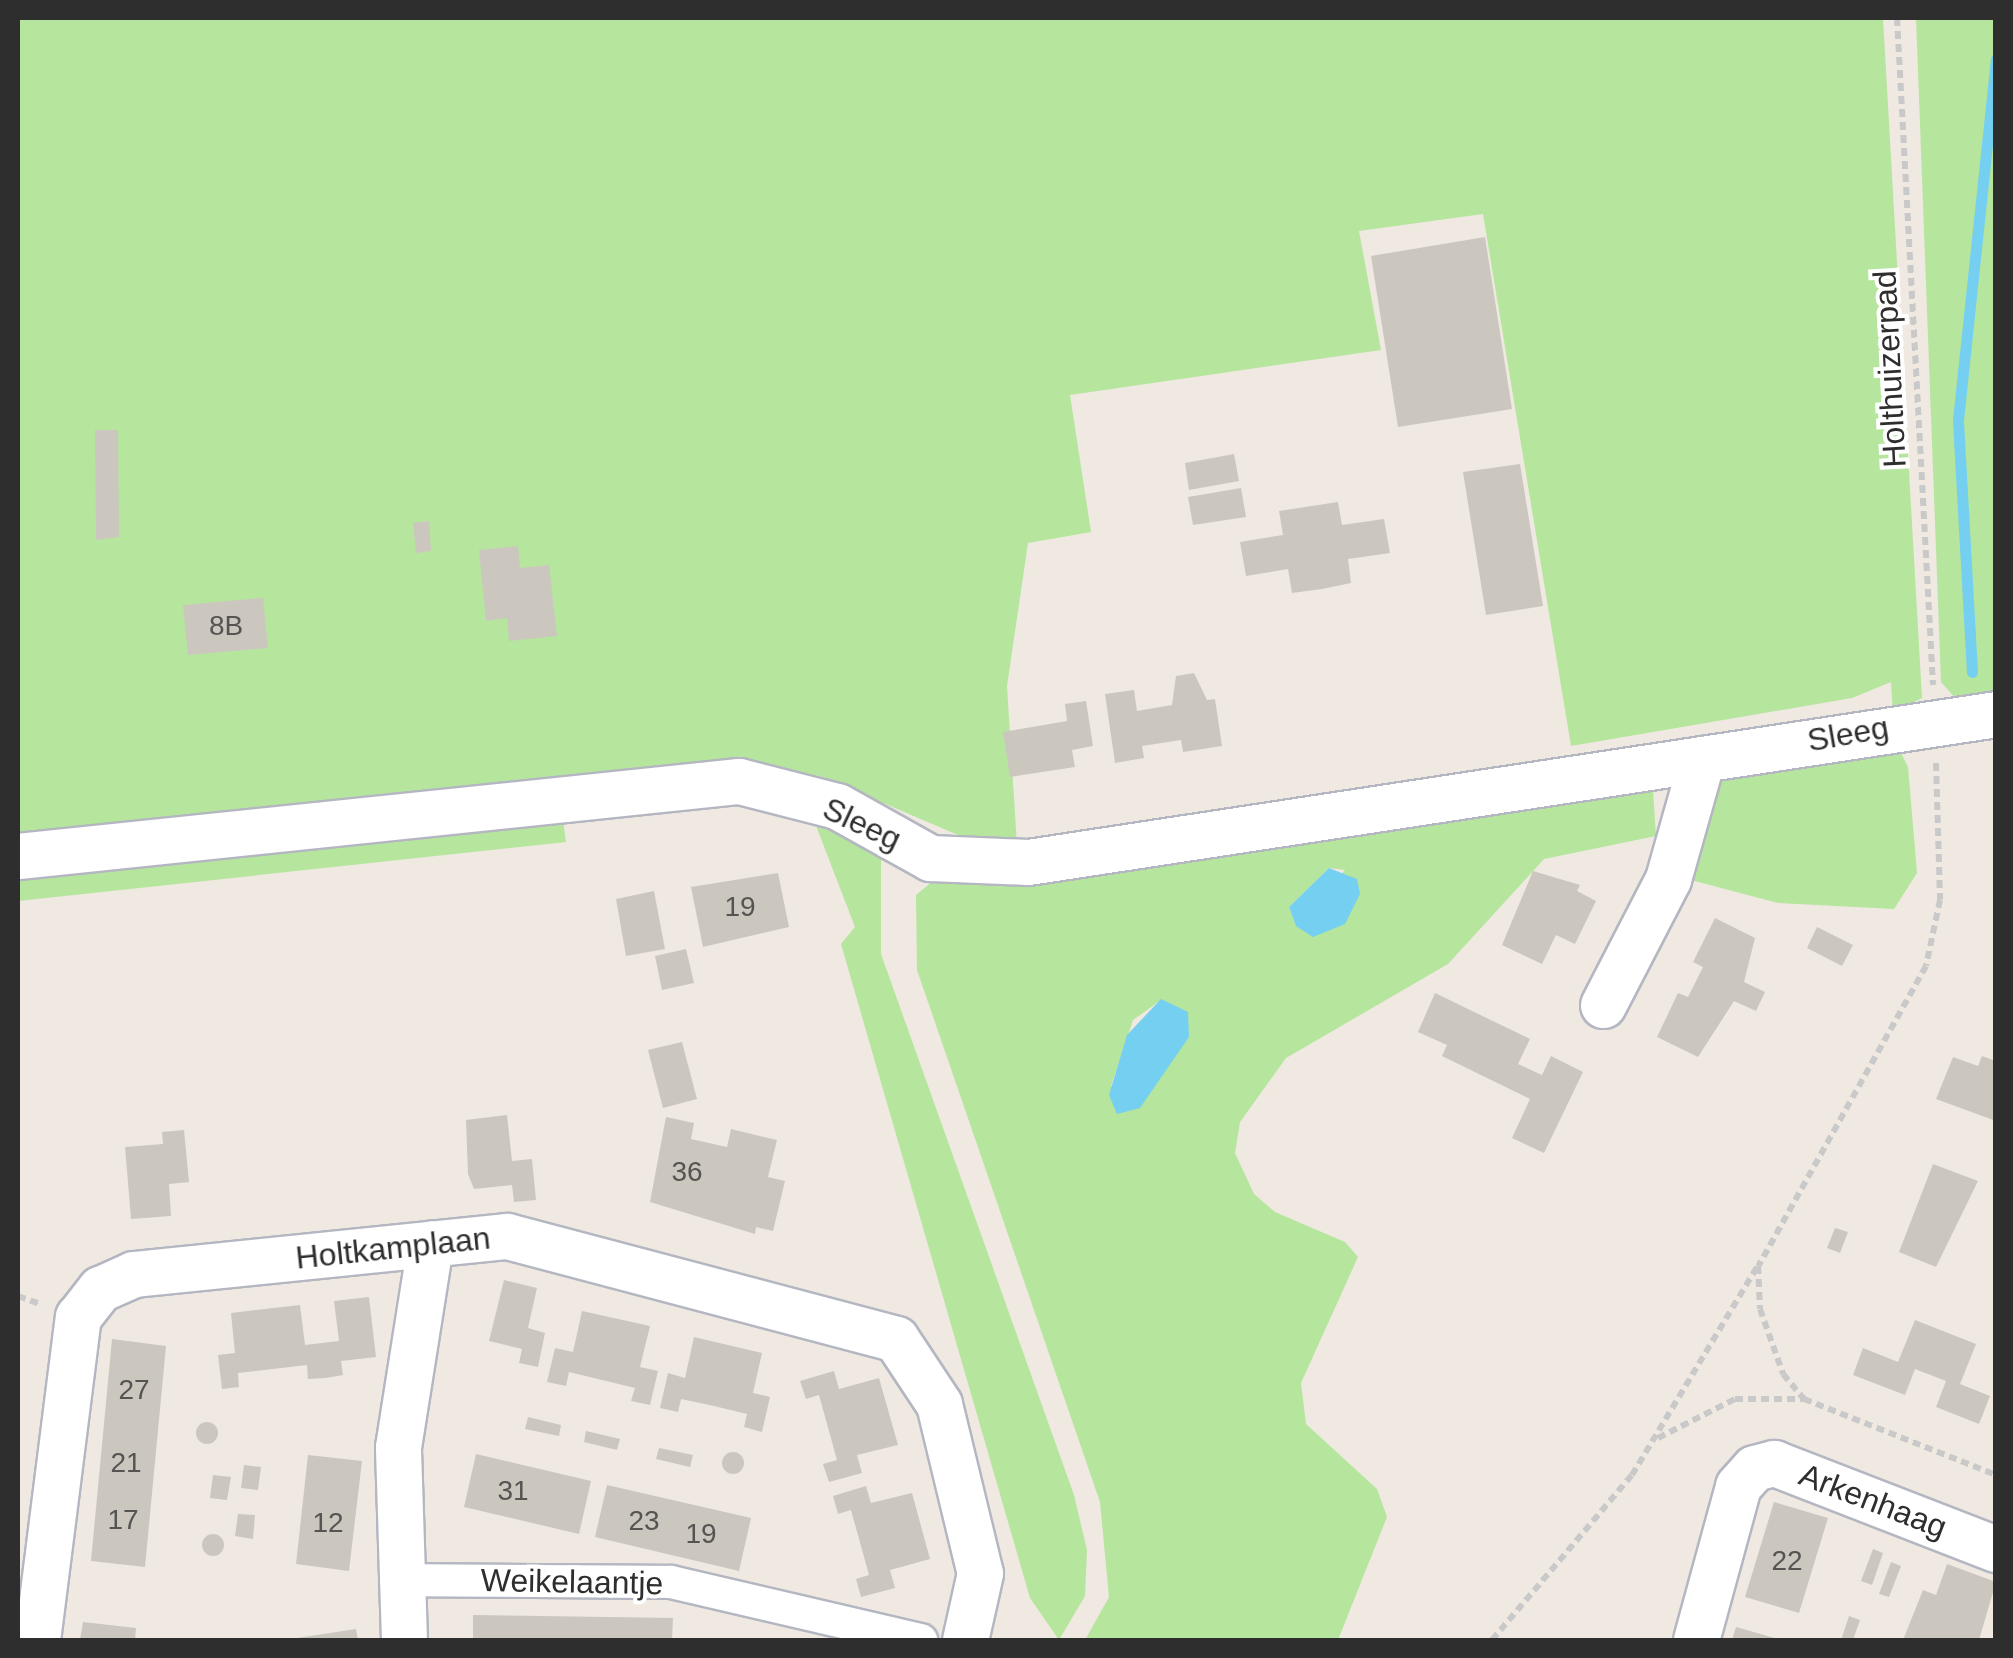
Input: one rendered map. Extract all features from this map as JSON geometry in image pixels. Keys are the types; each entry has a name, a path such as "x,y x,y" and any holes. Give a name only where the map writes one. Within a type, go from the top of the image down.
{"street":[{"name":"Sleeg","path":"18,856 739,781 837,806 930,858 1028,862 1702,759 1935,718 1996,714"},
{"path":"1603,1005 1668,879 1702,759"},
{"name":"Holtkamplaan","path":"38,1640 78,1317 100,1289 134,1274 507,1236 896,1339 939,1404 980,1573 965,1640"},
{"path":"404,1640 396,1580 398,1447 430,1244"},
{"name":"Arkenhaag","path":"1696,1640 1738,1486 1754,1468 1774,1462 1996,1549"},
{"name":"Weikelaantje","path":"396,1580 671,1582 921,1640"}],"path":[{"name":"Holthuizerpad","path":"1653,1442 1758,1266 1926,966 1942,866 1897,18"},
{"path":"1758,1266 1768,1342 1804,1400"},
{"path":"1492,1640 1653,1442 1735,1399 1804,1400 1996,1474"}],"green space":[{"path":"18,18 1883,18 1922,698 1893,713 1891,682 1852,698 1571,746 1483,214 1359,231 1381,350 1070,395 1091,532 1028,543 1007,686 1017,846 972,841 820,776 763,767 18,848"},
{"path":"1916,18 1995,18 1996,698 1957,700 1941,682"},
{"path":"1893,737 1908,767 1917,873 1894,909 1778,903 1687,879 1698,811 1726,764"},
{"path":"1652,776 1656,836 1544,859 1448,964 1286,1058 1240,1122 1235,1153 1254,1194 1275,1212 1345,1242 1358,1257 1301,1383 1306,1424 1377,1489 1387,1517 1338,1640 1085,1640 1109,1597 1100,1502 917,970 916,895 933,881 991,884","holes":["1329,868 1345,870 1296,926 1289,907","1161,1000 1176,1055 1161,1069 1111,1086 1133,1020"]},
{"path":"561,806 566,842 18,901 18,869"},
{"path":"810,810 881,849 881,954 1074,1495 1087,1550 1085,1596 1059,1640 1030,1598 841,944 855,927"}],"water":[{"path":"1329,868 1357,879 1360,894 1345,924 1313,937 1296,926 1289,907"},
{"path":"1161,999 1188,1012 1189,1037 1140,1108 1117,1114 1109,1095 1127,1035"}],"building":[{"path":"1485,237 1512,409 1398,427 1371,256"},
{"path":"95,430 118,430 119,537 96,540"},
{"path":"1234,454 1239,481 1189,490 1185,463"},
{"path":"1520,464 1543,606 1486,615 1463,472"},
{"path":"1241,488 1246,517 1193,525 1188,497"},
{"path":"1338,502 1342,525 1384,519 1390,553 1348,559 1351,583 1322,589 1292,593 1288,569 1246,576 1240,542 1283,535 1279,511"},
{"path":"429,521 431,551 416,553 413,523"},
{"path":"518,546 520,568 549,565 557,636 509,641 507,618 486,621 479,550"},
{"path":"263,598 268,648 188,655 183,605"},
{"path":"1194,673 1207,700 1215,699 1222,746 1183,752 1181,740 1142,746 1144,758 1115,763 1105,694 1134,690 1137,711 1172,705 1176,676"},
{"path":"1086,701 1093,746 1072,750 1075,767 1010,777 1003,732 1067,721 1065,704"},
{"path":"1533,871 1580,885 1577,891 1596,901 1575,944 1556,935 1542,964 1502,945"},
{"path":"778,873 789,927 703,947 691,887"},
{"path":"654,891 665,949 626,956 616,899"},
{"path":"1715,918 1755,938 1744,982 1765,992 1756,1011 1734,1001 1698,1057 1657,1037 1678,993 1688,997 1703,967 1693,962"},
{"path":"1817,927 1853,945 1842,966 1807,948"},
{"path":"686,949 694,983 662,990 655,956"},
{"path":"1435,993 1530,1039 1518,1064 1542,1075 1551,1056 1583,1072 1544,1153 1512,1138 1530,1099 1442,1056 1447,1045 1418,1032"},
{"path":"682,1042 697,1099 663,1108 648,1050"},
{"path":"1982,1056 1996,1061 1996,1121 1936,1099 1953,1057 1978,1066"},
{"path":"507,1115 512,1161 532,1159 536,1200 514,1202 512,1185 474,1189 468,1174 466,1120"},
{"path":"666,1117 694,1123 691,1139 727,1147 731,1129 777,1140 768,1177 785,1181 773,1231 756,1227 755,1234 650,1202"},
{"path":"184,1130 189,1182 169,1184 171,1216 131,1219 125,1147 163,1144 162,1132"},
{"path":"1933,1164 1978,1181 1936,1267 1899,1252"},
{"path":"1835,1228 1848,1232 1840,1253 1827,1248"},
{"path":"504,1280 537,1288 528,1328 545,1333 538,1367 519,1363 522,1349 489,1341"},
{"path":"369,1297 376,1357 341,1361 343,1375 326,1378 308,1379 307,1365 238,1373 239,1387 222,1389 218,1355 235,1353 231,1313 300,1305 305,1345 339,1341 334,1301"},
{"path":"582,1311 650,1326 640,1367 658,1371 650,1405 631,1401 635,1388 569,1372 566,1386 547,1382 555,1348 573,1352"},
{"path":"1915,1320 1976,1344 1960,1384 1990,1396 1979,1424 1936,1407 1946,1381 1915,1369 1905,1395 1853,1375 1863,1348 1898,1362"},
{"path":"694,1337 762,1353 753,1393 770,1397 762,1432 744,1427 747,1414 714,1406 681,1399 678,1412 660,1408 668,1373 685,1378"},
{"path":"112,1339 166,1346 145,1567 91,1561"},
{"path":"834,1371 839,1389 879,1378 898,1445 857,1455 862,1473 829,1482 823,1464 837,1460 819,1395 806,1399 800,1381"},
{"path":"528,1417 561,1425 559,1436 525,1429"},
{"path":"207,1422 215,1425 215,1441 207,1444 199,1441 196,1433 199,1425"},
{"path":"586,1431 620,1439 617,1450 584,1442"},
{"path":"659,1448 693,1455 690,1467 656,1459"},
{"path":"733,1452 741,1455 741,1471 733,1474 725,1471 722,1463 725,1455"},
{"path":"476,1454 591,1481 579,1534 464,1507"},
{"path":"308,1455 362,1461 349,1571 296,1564"},
{"path":"244,1465 261,1467 258,1490 241,1488"},
{"path":"213,1475 231,1477 227,1500 210,1498"},
{"path":"607,1485 751,1518 739,1571 595,1537"},
{"path":"866,1486 871,1503 912,1493 930,1559 890,1570 895,1588 861,1597 856,1579 869,1575 851,1510 838,1514 833,1496"},
{"path":"1774,1502 1828,1518 1799,1613 1745,1597"},
{"path":"238,1514 255,1515 253,1539 235,1536"},
{"path":"213,1534 221,1537 221,1553 213,1556 205,1553 202,1545 205,1537"},
{"path":"1873,1549 1883,1553 1872,1585 1861,1581"},
{"path":"1891,1562 1901,1566 1889,1597 1879,1594"},
{"path":"1947,1564 1996,1582 1979,1640 1903,1640 1923,1590 1936,1595"},
{"path":"473,1615 673,1618 672,1640 473,1640"},
{"path":"1849,1616 1860,1620 1853,1640 1841,1640"},
{"path":"83,1622 136,1628 135,1640 80,1640"},
{"path":"1736,1627 1778,1639 1778,1640 1732,1640"},
{"path":"356,1629 358,1640 297,1640 297,1638"}],"waterway":[{"path":"1972,672 1958,420 1996,59"}]}
